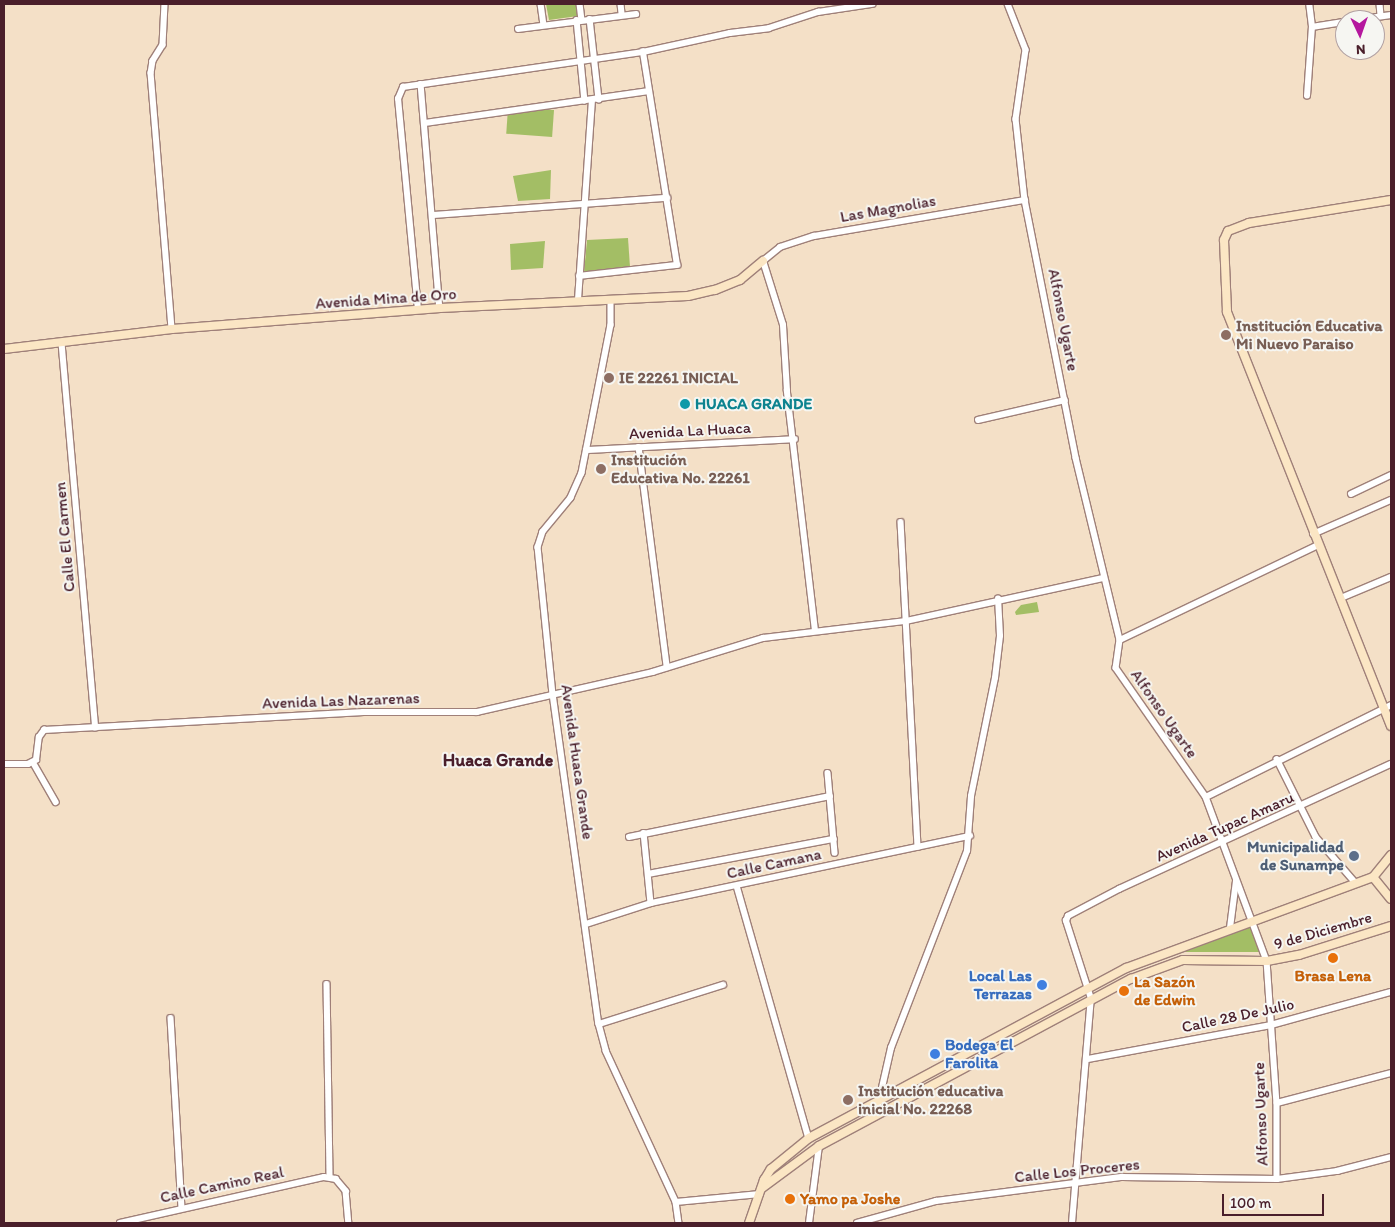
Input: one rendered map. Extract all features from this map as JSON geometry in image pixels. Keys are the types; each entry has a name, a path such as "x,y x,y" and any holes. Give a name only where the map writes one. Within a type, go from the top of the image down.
{"main road":[{"path":"1391,200 1243,224 1228,231 1224,240 1226,312 1313,534 1388,707 1391,726"},
{"name":"Avenida Mina de Oro","path":"4,350 172,329 440,308 578,300 611,302 688,296 715,290 740,280 762,261"},
{"path":"749,1223 771,1169 809,1138 1086,987 1126,968 1373,876 1391,855"},
{"path":"1373,876 1391,899"},
{"name":"9 de Diciembre","path":"761,1191 819,1146 876,1114 1091,999 1176,961 1267,961 1344,943 1391,926"}],"street":[{"path":"165,4 163,45 153,61 151,73 172,329"},
{"path":"541,4 544,25"},
{"path":"580,4 580,62 585,101"},
{"path":"621,4 622,14"},
{"path":"418,310 398,96 403,87 643,52 730,33 769,28 818,12 872,4"},
{"name":"Alfonso Ugarte","path":"1008,4 1026,50 1016,120 1025,200 1103,578 1120,640 1116,668 1124,683 1206,797 1225,842 1267,961 1277,1103 1277,1179"},
{"path":"1307,96 1312,27 1309,4"},
{"path":"518,29 622,14 636,14"},
{"path":"590,19 593,60 599,99"},
{"path":"1312,27 1335,24"},
{"path":"579,276 675,268 667,198 643,52"},
{"path":"421,84 440,308"},
{"path":"425,123 649,91"},
{"path":"578,300 592,100"},
{"path":"433,215 585,202 667,198"},
{"name":"Las Magnolias","path":"762,261 780,247 814,236 1025,200"},
{"path":"762,261 783,325 787,391 795,439 815,631"},
{"name":"Avenida Huaca Grande","path":"611,302 611,325 582,473 570,498 543,532 538,547 553,694 599,1024 606,1051 676,1202 679,1223"},
{"name":"Calle El Carmen","path":"62,343 96,728"},
{"path":"978,420 1065,400"},
{"name":"Avenida La Huaca","path":"586,450 795,439"},
{"path":"640,447 667,667"},
{"path":"1351,494 1391,475"},
{"path":"1313,534 1391,500"},
{"path":"901,522 918,847"},
{"path":"1120,640 1318,545"},
{"path":"1341,598 1391,577"},
{"name":"Avenida Las Nazarenas","path":"34,761 42,731 363,712 464,714 667,667 763,638 815,631 852,630 906,621 998,599 1103,578"},
{"path":"876,1114 876,1102 894,1039 970,836 971,796 995,678 1000,636 998,599"},
{"path":"1206,797 1277,759 1388,707"},
{"path":"1277,759 1327,853 1355,882"},
{"path":"4,764 34,761 56,802"},
{"name":"Avenida Tupac Amaru","path":"1086,987 1066,921 1070,914 1391,764"},
{"path":"828,773 835,853"},
{"path":"629,837 830,796"},
{"path":"644,834 652,903"},
{"name":"Calle Camana","path":"586,924 652,903 970,836"},
{"path":"648,874 834,839"},
{"path":"1230,928 1236,876"},
{"path":"736,886 809,1138"},
{"path":"327,984 330,1177 342,1183 346,1191 349,1223"},
{"path":"599,1024 723,985"},
{"path":"1072,1223 1088,1059 1091,999 1086,987"},
{"name":"Calle 28 De Julio","path":"1088,1059 1271,1025 1391,992"},
{"path":"171,1018 182,1207"},
{"path":"1277,1103 1391,1073"},
{"path":"810,1223 819,1146"},
{"name":"Calle Los Proceres","path":"857,1223 936,1201 1122,1177 1277,1179 1337,1171 1391,1157"},
{"name":"Calle Camino Real","path":"120,1223 182,1207 330,1177"},
{"path":"676,1202 761,1191"}],"green space":[{"path":"546,4 576,4 578,16 549,20"},
{"path":"508,107 554,110 552,137 506,134"},
{"path":"551,170 550,199 518,201 513,176"},
{"path":"628,238 630,267 584,272 587,240"},
{"path":"545,241 543,268 511,270 510,244"},
{"path":"1037,602 1039,612 1016,615 1015,612 1021,605"},
{"path":"1250,927 1261,952 1184,952"}],"place":[{"name":"Institución Educativa Mi Nuevo Paraiso","path":"1226,335"},
{"name":"IE 22261 INICIAL","path":"609,378"},
{"name":"HUACA GRANDE","path":"685,404"},
{"name":"Institución Educativa No. 22261","path":"601,469"},
{"name":"Municipalidad de Sunampe","path":"1354,856"},
{"name":"Brasa Lena","path":"1333,958"},
{"name":"Local Las Terrazas","path":"1042,985"},
{"name":"La Sazón de Edwin","path":"1124,991"},
{"name":"Bodega El Farolita","path":"935,1054"},
{"name":"Institución educativa inicial No. 22268","path":"848,1100"},
{"name":"Yamo pa Joshe","path":"790,1199"}],"district":[{"name":"Huaca Grande","path":"498,760"}]}
